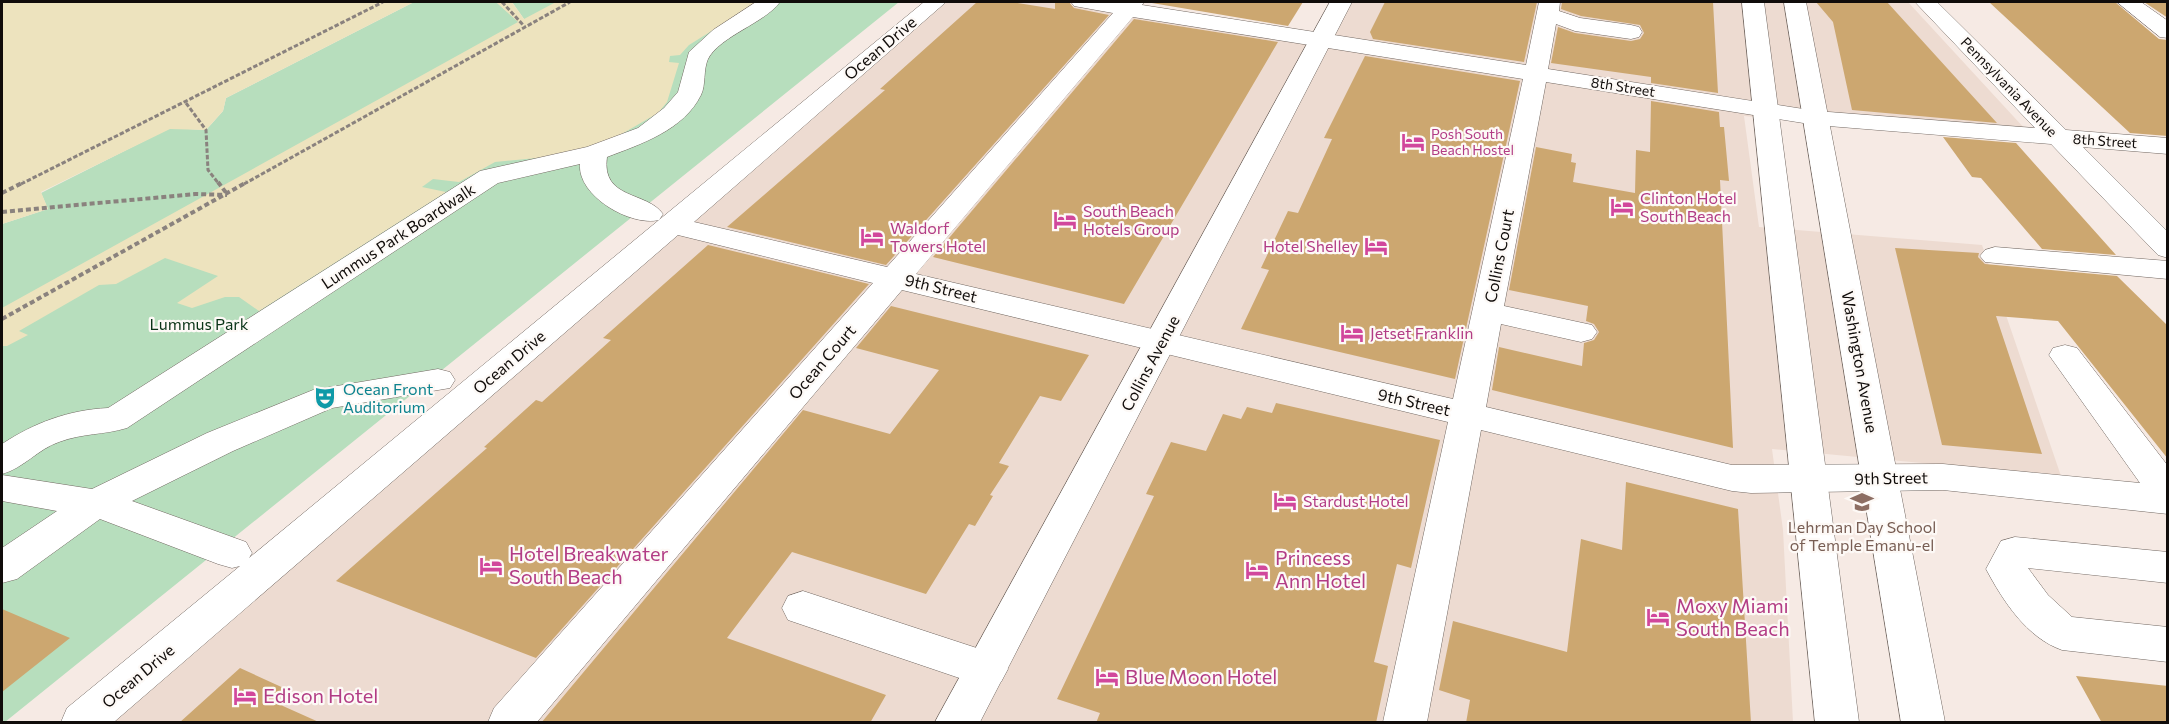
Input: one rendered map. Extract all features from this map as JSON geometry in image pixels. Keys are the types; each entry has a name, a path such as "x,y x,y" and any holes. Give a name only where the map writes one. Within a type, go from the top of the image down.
{"street":[{"name":"Lummus Park Boardwalk","path":"2,461 43,434 85,421 115,420 489,177 595,153 647,133 673,113 690,94 697,57 721,35 769,2"},
{"name":"Ocean Drive","path":"83,723 660,219 936,2"},
{"name":"8th Street","path":"1081,2 1131,5 1321,40 1816,118 2168,146"},
{"name":"Collins Avenue","path":"957,723 1341,2"},
{"path":"1753,2 1837,723"},
{"name":"Washington Avenue","path":"1795,2 1923,723"},
{"name":"Pennsylvania Avenue","path":"1926,2 2168,249"},
{"path":"2128,2 2168,32"},
{"name":"Ocean Court","path":"510,723 1131,5"},
{"path":"1549,9 1575,24 1631,32"},
{"name":"Collins Court","path":"1405,723 1549,9"},
{"name":"9th Street","path":"595,153 593,172 604,189 632,207 660,219 1161,342 1732,478 1943,477 2168,500"},
{"path":"1995,256 2168,270"},
{"path":"1488,312 1581,332"},
{"path":"2065,355 2168,494"},
{"path":"3,568 96,503 220,442 325,398 438,380"},
{"path":"2,488 96,503 232,553"},
{"path":"2168,568 2015,552 2006,569 2033,607 2062,633 2168,645"},
{"path":"803,608 986,669"}],"path":[{"path":"2,193 186,103 383,2"},
{"path":"502,2 525,27"},
{"path":"2,319 228,195 570,2"},
{"path":"186,103 206,130 208,170 228,195"},
{"path":"2,212 195,194 228,195"}],"shaded area":[{"path":"947,2 1048,2 1309,43 1335,2 1908,2 2037,142 1744,116 1759,227 1982,245 2061,476 1772,449 1783,530 1793,722 1426,722 1512,228 1527,79 1392,722 108,722 671,236"}],"green space":[{"name":"Lummus Park","path":"414,2 496,2 519,22 524,19 512,2 899,2 5,722 2,722 2,224 48,209 41,193 170,128 206,130 223,111 226,98"}],"sand":[{"path":"2,2 414,2 226,98 223,111 206,130 170,129 41,192 48,209 2,224"},
{"path":"496,2 512,2 524,19 556,2 758,2 689,45 680,55 670,56 669,62 679,63 667,102 658,113 613,139 557,156 495,162 459,182 433,179 422,187 446,192 259,311 239,297 225,297 192,308 177,303 218,276 165,258 116,284 99,285 19,331 28,335 7,346 2,346 2,308 518,22"}],"building":[{"path":"977,2 1011,2 1055,9 1055,2 1069,2 1074,8 1109,15 886,265 727,227 885,90 880,89"},
{"path":"1146,2 1303,2 1288,26"},
{"path":"1385,2 1537,2 1524,62 1373,39 1370,32"},
{"path":"1562,2 1713,2 1718,93 1651,83 1651,77 1551,63 1558,27 1575,33 1631,41 1640,39 1644,33 1640,25 1581,16 1561,9"},
{"path":"1816,2 1887,2 1997,123 1852,110 1833,22"},
{"path":"1989,2 2115,2 2159,39 2168,40 2168,136 2130,133"},
{"path":"2144,2 2168,2 2168,18"},
{"path":"1134,19 1278,42 1124,304 933,257"},
{"path":"1365,56 1520,81 1455,379 1241,329 1269,270 1261,268 1288,211 1298,213 1332,139 1324,138"},
{"path":"1651,101 1719,112 1720,127 1724,127 1729,181 1720,180 1733,448 1492,390 1499,347 1582,366 1584,343 1594,340 1599,332 1594,324 1586,321 1588,306 1509,290 1536,147 1572,154 1571,162 1576,163 1573,182 1635,193 1636,150 1650,152"},
{"path":"1943,137 2016,143 2116,255 2042,249 1981,178 1972,177"},
{"path":"708,245 869,284 536,658 336,581 487,448 484,447 536,400 542,402 611,340 603,338"},
{"path":"1895,248 1979,253 1978,257 1985,264 2117,276 2168,326 2168,459 2058,321 1996,316 2042,454 1942,445"},
{"path":"891,306 1089,355 1061,401 1040,396 999,463 1009,466 990,495 993,496 975,526 969,524 926,594 792,552 727,638 886,695 870,723 541,723 803,410 890,434 939,370 856,348"},
{"path":"1276,403 1440,440 1411,568 1397,564 1374,662 1388,666 1376,723 1096,723 1100,713 1057,699 1154,496 1146,494 1171,442 1206,451 1223,414 1241,419 1247,407 1272,413"},
{"path":"1626,482 1738,509 1751,723 1466,723 1470,700 1439,690 1453,621 1567,652 1581,539 1622,550"},
{"path":"2,609 70,638 2,692"},
{"name":"Edison Hotel","path":"240,668 288,690 274,702 321,723 179,723"},
{"path":"2076,676 2168,686 2168,723 2102,723"}],"place":[{"name":"Posh South Beach Hostel","path":"1413,142"},
{"name":"Clinton Hotel South Beach","path":"1622,207"},
{"name":"South Beach Hotels Group","path":"1065,220"},
{"name":"Waldorf Towers Hotel","path":"872,237"},
{"name":"Hotel Shelley","path":"1376,246"},
{"name":"Jetset Franklin","path":"1352,333"},
{"name":"Ocean Front Auditorium","path":"325,398"},
{"name":"Stardust Hotel","path":"1285,501"},
{"name":"Lehrman Day School of Temple Emanu-el","path":"1862,502"},
{"name":"Hotel Breakwater South Beach","path":"491,566"},
{"name":"Princess Ann Hotel","path":"1257,570"},
{"name":"Moxy Miami South Beach","path":"1658,617"},
{"name":"Blue Moon Hotel","path":"1107,677"},
{"name":"Edison Hotel","path":"245,696"}]}
